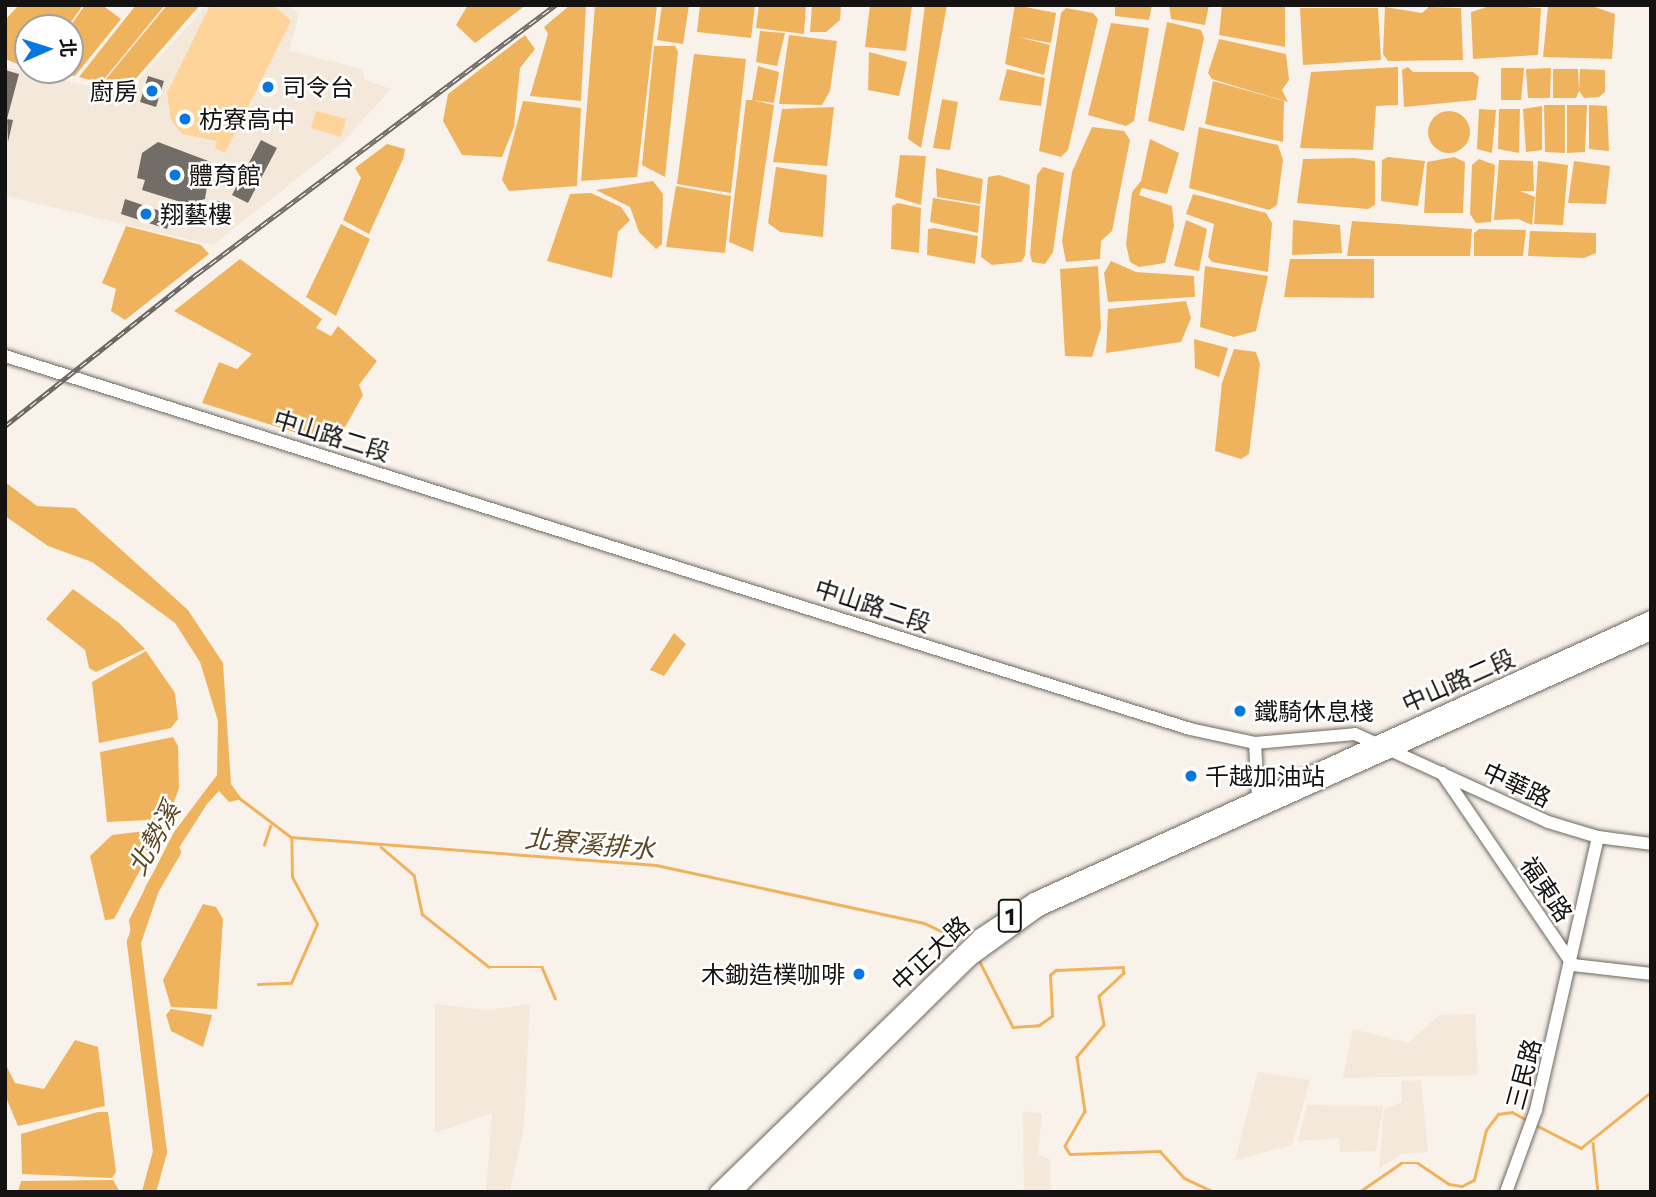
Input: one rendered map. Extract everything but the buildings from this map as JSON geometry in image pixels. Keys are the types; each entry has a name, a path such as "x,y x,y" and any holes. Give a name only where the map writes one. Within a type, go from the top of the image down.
{"main road":[{"name":"中山路二段","path":"1373,743 1651,618"},
{"name":"中山路二段","path":"1386,751 1651,634"},
{"name":"中正大路","path":"717,1192 980,936 1072,880 1373,743"},
{"name":"中正大路","path":"734,1192 1001,934 1084,887 1386,751"}],"street":[{"name":"中山路二段","path":"5,356 72,381 1190,729 1255,743 1355,734 1373,743"},
{"path":"1255,743 1258,796"},
{"name":"中華路","path":"1373,743 1548,822 1598,837 1651,844"},
{"name":"福東路","path":"1442,772 1573,965"},
{"name":"三民路","path":"1506,1192 1536,1110 1573,965 1598,837"},
{"path":"1573,965 1651,974"}],"shaded area":[{"name":"枋寮高中","path":"207,5 288,5 299,14 289,51 362,69 365,80 391,89 341,144 213,245 5,196 5,67 14,69 14,84 81,84 126,94"},
{"path":"274,5 291,21 225,153 215,148 217,141 182,134 171,120 167,93 210,6"},
{"path":"316,111 346,119 341,137 311,128"},
{"path":"435,1004 487,1010 530,1004 524,1127 510,1192 486,1192 492,1113 435,1133"},
{"path":"1475,1014 1478,1075 1343,1078 1353,1029 1408,1043 1439,1015"},
{"path":"1258,1072 1310,1080 1292,1145 1235,1160"},
{"path":"1421,1080 1428,1152 1402,1154 1379,1168 1384,1109 1402,1102 1401,1081"},
{"path":"1307,1105 1383,1106 1376,1151 1340,1152 1339,1138 1298,1141"},
{"path":"1023,1111 1042,1114 1038,1155 1050,1159 1051,1192 1024,1192"}],"water":[{"path":"19,5 83,5 77,14 14,14 14,63 5,59 5,20"},
{"path":"85,5 102,5 121,19 84,65 84,14 79,14"},
{"path":"136,5 165,5 101,83 84,78 84,71"},
{"path":"167,5 200,5 125,91 101,85"},
{"path":"468,5 526,5 475,43 456,25"},
{"path":"570,5 586,5 581,101 530,96 548,34 544,27"},
{"path":"595,5 657,5 637,177 581,181"},
{"path":"662,5 689,5 683,44 657,40"},
{"path":"700,5 755,5 751,38 697,32"},
{"path":"759,5 806,5 804,34 756,28"},
{"path":"812,5 841,5 840,20 826,32 810,32"},
{"path":"870,5 912,5 906,51 865,47"},
{"path":"925,5 947,5 921,148 908,139"},
{"path":"1015,5 1056,13 1051,43 1018,37 1050,45 1044,75 1005,64"},
{"path":"1115,5 1152,5 1149,20 1115,16"},
{"path":"1169,5 1209,5 1205,25 1171,19"},
{"path":"1222,5 1285,5 1285,47 1219,35"},
{"path":"1493,5 1541,8 1538,55 1473,59 1471,12"},
{"path":"1592,6 1615,14 1612,59 1543,57 1548,7"},
{"path":"1385,7 1422,13 1429,7 1461,8 1463,60 1388,61 1383,54"},
{"path":"1066,8 1093,13 1098,19 1068,150 1061,157 1039,151 1061,13"},
{"path":"1300,8 1378,8 1381,60 1303,65"},
{"path":"1167,22 1201,30 1204,38 1184,131 1148,121"},
{"path":"1111,23 1149,28 1134,121 1126,126 1088,115"},
{"path":"760,31 785,33 777,66 756,62"},
{"path":"525,35 535,49 520,68 514,127 502,157 462,155 443,121 448,94"},
{"path":"789,35 837,41 830,91 822,105 779,104"},
{"path":"1219,39 1286,54 1289,80 1282,90 1288,102 1212,79 1208,73"},
{"path":"654,46 675,46 678,52 665,177 642,165"},
{"path":"869,52 907,62 899,96 868,90"},
{"path":"694,54 746,59 731,193 677,184"},
{"path":"758,66 779,72 774,103 752,100"},
{"path":"1398,67 1398,105 1376,106 1373,150 1300,148 1311,72"},
{"path":"1408,67 1413,72 1473,72 1479,77 1476,100 1404,107 1402,70"},
{"path":"1501,68 1524,68 1521,100 1501,100"},
{"path":"1551,68 1550,98 1528,98 1526,69"},
{"path":"1007,69 1045,78 1041,106 999,100"},
{"path":"1553,69 1578,69 1579,91 1576,98 1553,98"},
{"path":"1580,69 1605,70 1605,92 1599,97 1584,98 1579,91"},
{"path":"1213,81 1284,101 1283,142 1205,124"},
{"path":"942,99 958,102 950,150 933,148"},
{"path":"746,100 774,105 753,252 729,242"},
{"path":"523,101 581,108 577,186 509,191 502,180"},
{"path":"1544,105 1565,105 1565,153 1545,152"},
{"path":"1567,105 1587,105 1585,152 1567,153"},
{"path":"1589,105 1607,106 1609,151 1589,149"},
{"path":"1542,106 1542,150 1526,152 1523,109"},
{"path":"834,107 827,166 773,162 782,109"},
{"path":"1479,109 1496,110 1492,153 1477,149"},
{"path":"1499,109 1520,109 1519,153 1498,149"},
{"path":"1449,111 1464,117 1470,132 1464,147 1449,153 1434,147 1428,132 1434,117"},
{"path":"1092,127 1124,131 1130,140 1112,231 1101,241 1100,259 1066,262 1062,241 1072,172"},
{"path":"1199,127 1278,145 1283,160 1277,205 1269,210 1189,188"},
{"path":"1150,139 1179,153 1167,194 1142,188 1139,195 1172,206 1174,226 1165,263 1139,267 1130,262 1126,244 1132,192 1141,181"},
{"path":"387,144 405,149 403,159 369,234 343,220 361,178 355,168"},
{"path":"900,155 926,156 921,205 895,197"},
{"path":"1388,157 1425,161 1418,206 1381,201 1382,160"},
{"path":"1454,157 1465,162 1463,213 1424,213 1427,162"},
{"path":"1354,158 1375,161 1375,205 1368,209 1297,203 1303,159"},
{"path":"1479,159 1495,165 1491,222 1476,223 1470,214 1472,165"},
{"path":"1499,160 1533,161 1534,191 1520,191 1535,197 1532,225 1518,219 1494,220"},
{"path":"1538,161 1568,165 1563,225 1534,224"},
{"path":"1574,161 1610,166 1606,204 1568,203"},
{"path":"776,167 827,175 823,237 780,232 768,223"},
{"path":"1043,167 1064,173 1053,252 1045,264 1032,262 1030,254 1037,175"},
{"path":"936,168 983,179 980,204 937,197"},
{"path":"999,175 1030,185 1025,256 1021,262 992,265 981,257 988,177"},
{"path":"653,181 663,194 662,244 656,249 639,232 630,207 596,190"},
{"path":"676,186 731,196 725,253 666,247"},
{"path":"591,193 621,207 630,220 618,232 612,278 547,261 570,194"},
{"path":"1193,194 1266,213 1272,223 1268,272 1212,262 1208,257 1214,224 1186,214"},
{"path":"933,198 980,206 978,233 930,222"},
{"path":"898,203 921,208 919,253 891,249 892,206"},
{"path":"1186,220 1207,229 1199,271 1174,266"},
{"path":"1293,220 1340,225 1342,253 1292,255"},
{"path":"1352,221 1472,229 1470,256 1347,256"},
{"path":"341,224 370,239 336,316 306,297"},
{"path":"126,226 201,245 209,254 125,320 111,311 116,289 102,283"},
{"path":"928,229 978,236 975,264 927,255"},
{"path":"1479,229 1526,230 1523,256 1474,256 1474,233"},
{"path":"1530,231 1596,233 1596,253 1584,258 1528,256"},
{"path":"240,259 322,319 316,328 331,336 338,326 377,361 359,385 363,395 335,445 202,403 219,362 237,369 252,354 174,311"},
{"path":"1290,259 1374,259 1374,298 1284,297"},
{"path":"1111,261 1136,272 1194,276 1195,297 1108,302 1104,273"},
{"path":"1098,266 1101,328 1092,357 1065,356 1060,269"},
{"path":"1205,266 1268,276 1256,331 1234,337 1200,327"},
{"path":"1186,301 1191,318 1181,342 1106,353 1108,309"},
{"path":"1194,339 1228,348 1219,377 1195,368"},
{"path":"1234,349 1256,352 1260,364 1249,454 1241,459 1215,451 1222,383"},
{"name":"北勢溪","path":"5,482 37,506 75,508 188,610 223,663 231,784 242,799 229,802 219,791 207,804 138,912 134,927 140,942 132,942 129,920 174,832 217,775 218,721 200,662 175,623 92,562 48,546 5,516"},
{"path":"73,589 119,623 145,649 96,672 89,668 85,650 46,619"},
{"path":"674,633 686,644 664,676 650,670"},
{"path":"146,651 175,693 178,719 171,728 99,743 92,682"},
{"path":"173,737 178,746 179,788 168,819 107,822 100,752"},
{"path":"162,829 114,919 105,920 90,856 112,835"},
{"path":"203,904 216,907 223,919 217,1009 171,1007 163,980"},
{"path":"171,1009 212,1015 203,1047 171,1031 166,1015"},
{"path":"75,1040 98,1047 105,1106 18,1126 5,1095 5,1063 15,1083 44,1089"},
{"path":"98,1112 108,1112 116,1172 112,1178 22,1174 21,1134"},
{"path":"113,1180 120,1192 18,1192 21,1181"}],"waterway":[{"name":"北寮溪排水","path":"238,797 291,837 656,865 924,923 959,939"},
{"path":"264,845 270,826"},
{"path":"258,984 291,983 317,924 292,877 291,838"},
{"path":"381,847 414,875 422,914 489,967 542,967 555,998"},
{"name":"北勢溪","path":"149,1192 160,1152 134,942 152,889 174,852"},
{"name":"北寮溪排水","path":"980,962 1013,1027 1039,1025 1052,1016 1050,975 1056,970 1123,967 1124,973 1099,996 1104,1025 1077,1057 1085,1111 1065,1146 1070,1154 1160,1151 1184,1178 1214,1192"},
{"name":"北寮溪排水","path":"1536,1125 1581,1148 1651,1092"},
{"name":"北寮溪排水","path":"1359,1192 1401,1163 1418,1163 1449,1184 1462,1186 1474,1180 1486,1130 1498,1114 1512,1112 1527,1120"},
{"path":"1593,1143 1598,1192"}],"railway":[{"path":"5,426 197,274 555,5"}],"place":[{"name":"司令台","path":"268,87"},
{"name":"廚房","path":"152,91"},
{"name":"枋寮高中","path":"185,119"},
{"name":"體育館","path":"175,175"},
{"name":"翔藝樓","path":"146,214"},
{"name":"鐵騎休息棧","path":"1240,711"},
{"name":"千越加油站","path":"1191,776"},
{"name":"木鋤造樸咖啡","path":"859,974"}]}
